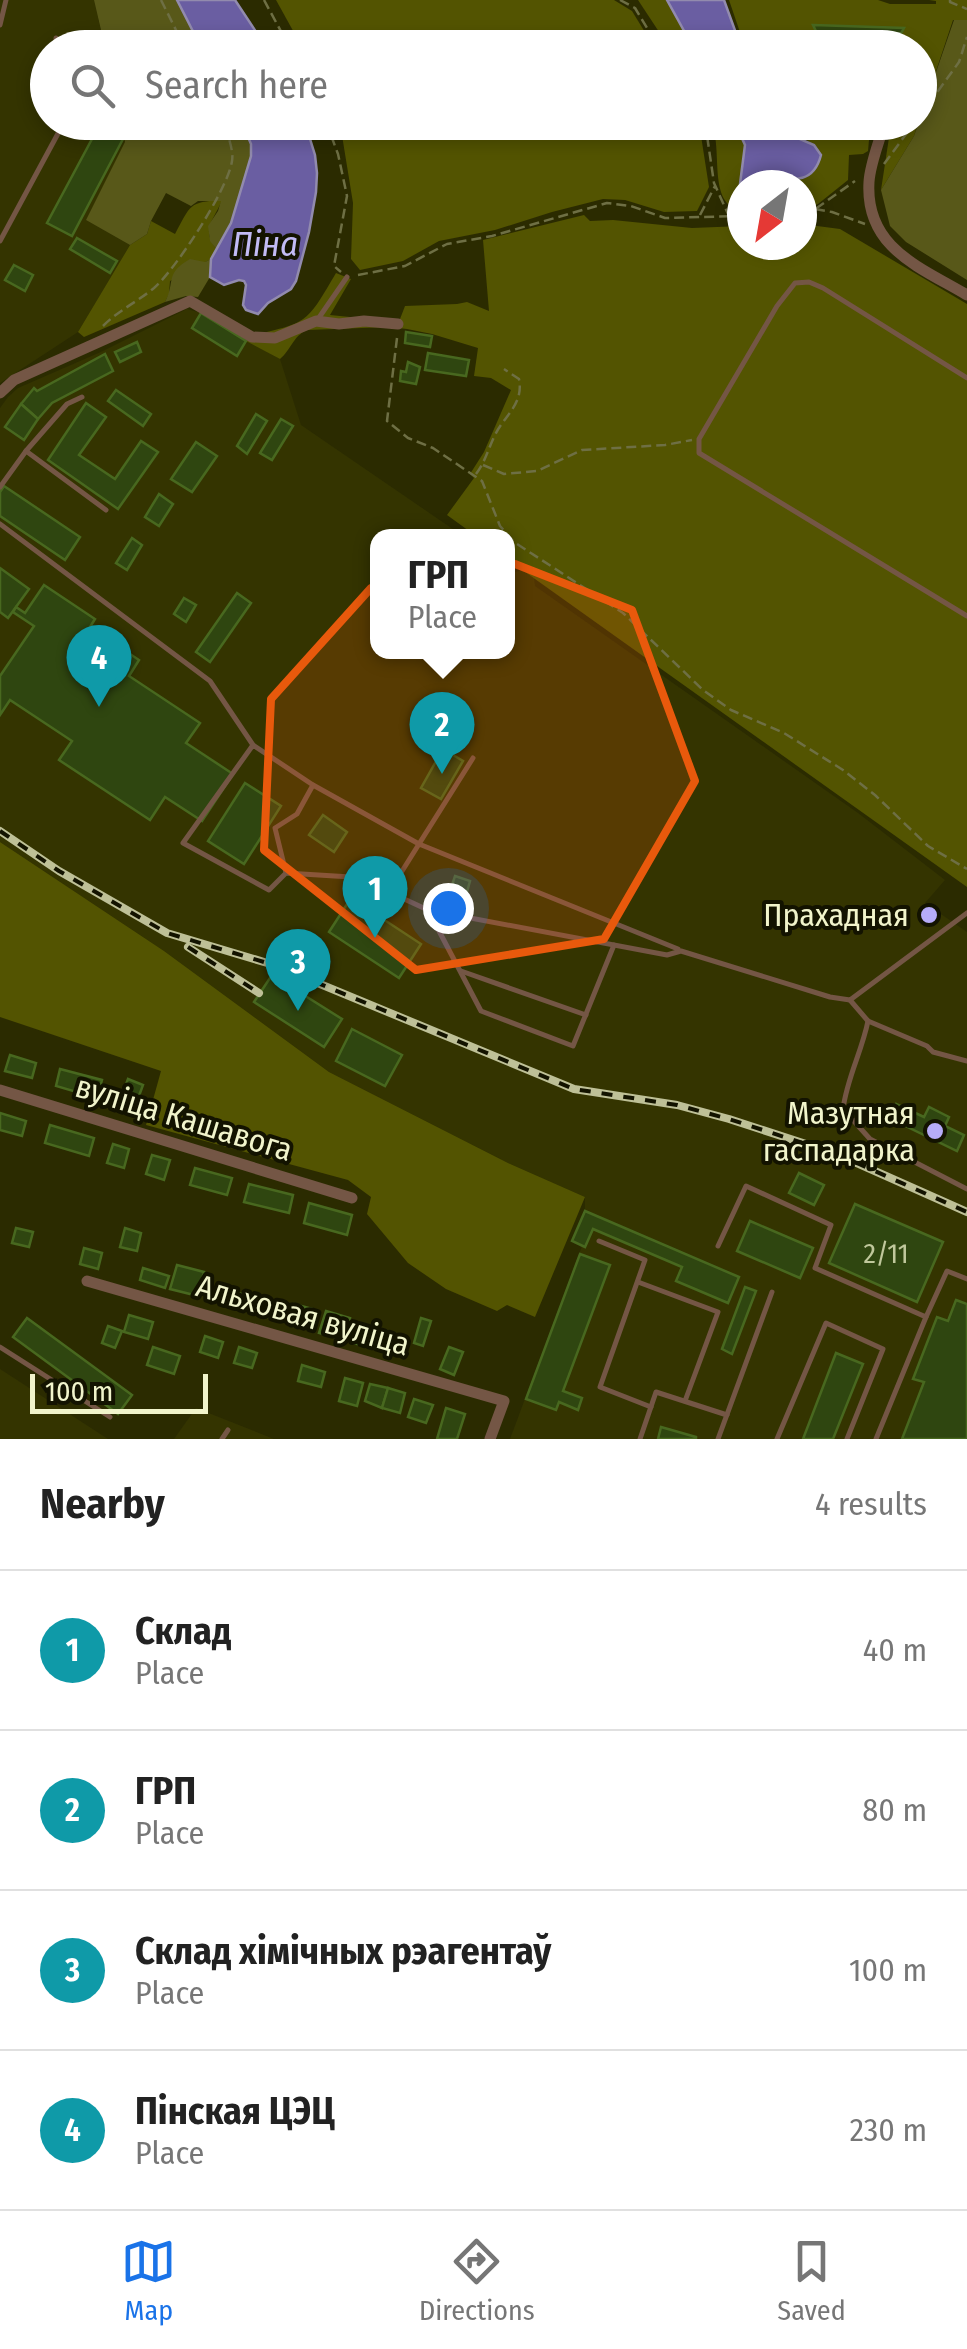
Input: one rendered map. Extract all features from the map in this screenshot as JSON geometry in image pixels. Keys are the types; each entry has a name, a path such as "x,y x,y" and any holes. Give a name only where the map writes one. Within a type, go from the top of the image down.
{"street":[{"path":"880,140 868,183 876,228 896,252 967,295"},
{"path":"0,393 14,380 190,300 252,338 275,338 316,321 398,324"},
{"name":"вуліца Кашавога","path":"0,1090 352,1198"},
{"name":"Альховая вуліца","path":"87,1281 504,1401 490,1439"}],"lane":[{"path":"0,25 6,0"},
{"path":"0,241 55,140"},
{"path":"316,321 347,277"},
{"path":"967,378 823,288 808,282 795,283 777,306 698,439 699,454 967,616"},
{"path":"0,487 67,404 82,398"},
{"path":"26,451 106,510"},
{"path":"0,524 210,681 253,745 313,785 419,844 681,950 850,1000 868,1021 933,1052 967,1061"},
{"path":"253,745 182,843 269,890 286,872"},
{"path":"389,892 473,758"},
{"path":"286,872 276,828 296,814 313,785"},
{"path":"286,872 367,878 428,910 667,954 681,950"},
{"path":"428,910 481,1011 573,1046 614,944"},
{"path":"850,1000 967,913"},
{"path":"460,971 586,1014"},
{"path":"868,1021 843,1108 870,1139 967,1189"},
{"path":"718,1246 746,1186 831,1225 815,1268 926,1316"},
{"path":"599,1241 646,1260 600,1387 651,1407"},
{"path":"876,1439 948,1271 967,1279"},
{"path":"638,1282 718,1312 685,1401"},
{"path":"718,1439 772,1292"},
{"path":"777,1439 826,1323 883,1349 847,1439"},
{"path":"0,1348 110,1418"},
{"path":"640,1439 656,1392 727,1415"},
{"path":"222,1439 228,1430"}],"path":[{"path":"161,0 176,30"},
{"path":"264,0 280,30"},
{"path":"620,0 635,8 649,30"},
{"path":"950,0 967,9"},
{"path":"937,92 958,62 967,37"},
{"path":"100,329 118,310 156,286 186,248 216,203 233,159 228,140"},
{"path":"333,140 348,196 334,266 347,277 405,266 447,244 492,236 608,203 664,218 727,215"},
{"path":"708,140 715,186 727,213"},
{"path":"817,208 856,181 868,183 901,140"},
{"path":"700,216 715,186"},
{"path":"817,209 876,228"},
{"path":"398,324 387,420 408,438 432,448 482,481 503,529"},
{"path":"475,475 494,436 516,406 521,390 519,379 504,370"},
{"path":"483,465 504,474 537,471 582,450 665,446 698,439"},
{"path":"515,543 622,613 703,690 731,710 784,733 842,770 875,794 928,846 967,869"}],"highlighted area":[{"path":"515,564 632,610 695,781 604,939 416,970 264,850 271,699 371,588"}],"shaded area":[{"path":"0,0 94,0 101,30 30,30 30,140 125,140 86,220 130,245 78,332 0,383"},
{"path":"94,0 177,0 192,30 101,30"},
{"path":"276,0 614,0 632,11 644,30 293,30"},
{"path":"638,0 667,0 684,30 658,30"},
{"path":"729,0 936,4 929,0 967,0 967,20 953,20 937,68 937,30 739,30"},
{"path":"954,20 967,20 967,280 906,242 890,226 881,190 912,140 937,140 937,69"},
{"path":"249,140 251,156 231,223 217,250 210,241 208,226 221,201 198,201 191,206 166,193 147,234 130,245 86,220 125,142"},
{"path":"343,140 702,140 709,187 697,211 664,212 625,200 603,199 495,230 439,241 403,261 360,270 351,259 353,203"},
{"path":"716,140 743,140 742,170 727,170 727,202"},
{"path":"806,140 869,140 868,151 849,155 848,180 817,204 817,170 786,170 809,141"},
{"path":"889,140 912,140 881,190"},
{"path":"222,200 209,230 217,250 211,259 170,281 165,302 84,337 78,332 130,245 147,234 151,221 175,234 192,207"},
{"path":"584,215 590,221 727,227 727,260 817,260 817,226 840,229 967,304 967,887 515,565 515,529 466,529 447,515 474,478 470,474 511,390 491,378 474,376 478,348 432,334 389,327 307,330 280,359 246,341 253,335 305,318 336,273 351,279 330,315 400,319 405,306 467,302 489,311 483,240"},
{"path":"190,259 211,259 210,277 198,297 165,302 174,274"},
{"path":"187,309 201,313 280,359 301,425 453,529 370,529 370,659 515,659 515,572 522,570 534,578 535,586 858,813 945,880 925,903 967,932 967,1439 510,1439 582,1246 572,1241 585,1211 585,1197 508,1163 329,1072 164,951 0,842 0,408 18,388"},
{"path":"0,842 164,951 329,1072 508,1163 585,1197 535,1317 507,1305 497,1311 446,1289 408,1263 367,1214 371,1197 348,1180 146,1125 161,1071 0,1017"},
{"path":"0,1369 108,1439 0,1439"},
{"path":"196,1408 274,1439 174,1439"}],"water":[{"path":"177,0 235,0 255,30 192,30"},
{"path":"667,0 724,0 735,30 684,30"},
{"name":"Піна","path":"249,140 310,140 317,173 309,232 296,281 258,314 243,305 244,281 224,285 210,277 211,259 231,223"},
{"path":"743,140 802,140 814,145 821,155 814,170 742,170"}],"building":[{"path":"813,25 904,28 903,30 815,30"},
{"path":"91,140 122,140 72,236 47,223"},
{"path":"77,238 117,261 110,273 70,249"},
{"path":"14,265 33,275 25,291 5,280"},
{"path":"201,313 246,341 237,356 192,328"},
{"path":"406,332 432,336 430,347 405,343"},
{"path":"137,342 141,352 120,362 115,352"},
{"path":"428,353 469,360 466,376 425,370"},
{"path":"105,354 113,371 52,403 38,419 21,404 34,388 37,391"},
{"path":"408,362 420,367 416,384 400,381"},
{"path":"116,390 151,414 143,426 108,401"},
{"path":"86,403 106,417 79,455 115,479 141,441 158,452 118,509 48,460"},
{"path":"21,404 38,419 24,440 5,427"},
{"path":"256,414 267,421 247,454 237,446"},
{"path":"281,419 293,426 272,460 260,453"},
{"path":"196,442 217,456 192,492 171,479"},
{"path":"4,486 80,537 65,560 0,516 0,492"},
{"path":"159,494 173,504 159,526 145,517"},
{"path":"132,538 142,545 127,570 116,563"},
{"path":"0,568 29,589 8,618 0,612"},
{"path":"44,585 95,619 90,627 139,660 129,676 200,723 186,743 233,774 202,821 165,797 150,820 59,760 72,741 10,700 0,715 0,676 34,626 13,612 16,607 25,613"},
{"path":"237,593 251,603 210,662 196,652"},
{"path":"184,598 196,605 186,622 174,614"},
{"path":"443,749 463,761 441,799 421,788"},
{"path":"245,783 281,806 244,864 208,841"},
{"path":"323,815 347,832 334,852 309,835"},
{"path":"455,876 470,881 465,899 449,894"},
{"path":"351,898 421,944 399,978 329,932"},
{"path":"272,975 342,1019 324,1047 254,1002"},
{"path":"352,1029 402,1055 385,1086 336,1061"},
{"path":"10,1055 36,1063 32,1078 5,1071"},
{"path":"60,1069 102,1080 97,1098 56,1086"},
{"path":"128,1079 143,1085 136,1104 121,1098"},
{"name":"Мазутная гаспадарка","path":"896,1104 924,1117 929,1107 949,1117 945,1126 964,1135 957,1151 889,1118"},
{"path":"0,1113 26,1121 22,1136 0,1130"},
{"path":"50,1125 94,1138 89,1156 45,1143"},
{"path":"113,1144 129,1149 124,1168 107,1163"},
{"path":"152,1155 170,1160 164,1180 146,1174"},
{"path":"195,1168 232,1178 227,1195 190,1185"},
{"path":"799,1173 824,1185 814,1205 789,1193"},
{"path":"249,1184 293,1195 289,1213 244,1202"},
{"path":"309,1203 352,1215 347,1235 304,1223"},
{"path":"855,1204 943,1242 917,1302 829,1263"},
{"path":"585,1211 739,1277 728,1303 676,1281 682,1267 593,1229 585,1247 572,1241"},
{"path":"750,1221 813,1248 800,1278 737,1251"},
{"path":"16,1228 33,1232 29,1247 12,1243"},
{"path":"125,1228 141,1233 137,1251 120,1247"},
{"path":"84,1248 102,1253 98,1269 80,1264"},
{"path":"580,1254 610,1265 563,1391 582,1398 578,1410 559,1402 556,1410 526,1399"},
{"path":"177,1265 204,1272 198,1296 170,1289"},
{"path":"143,1268 169,1276 165,1288 140,1280"},
{"path":"745,1287 756,1291 732,1354 722,1349"},
{"path":"221,1289 242,1294 238,1307 218,1301"},
{"path":"253,1297 272,1301 268,1317 250,1313"},
{"path":"956,1300 967,1304 967,1439 902,1439 924,1382 913,1379 937,1317 948,1321"},
{"path":"294,1304 312,1309 307,1329 289,1325"},
{"path":"326,1311 350,1318 344,1340 319,1333"},
{"path":"129,1315 153,1322 148,1339 124,1332"},
{"path":"27,1318 132,1395 118,1414 13,1337"},
{"path":"421,1318 431,1321 423,1346 414,1343"},
{"path":"359,1324 373,1329 368,1347 353,1343"},
{"path":"108,1326 122,1331 115,1348 102,1343"},
{"path":"205,1336 223,1342 218,1358 200,1352"},
{"path":"153,1347 180,1356 174,1374 147,1365"},
{"path":"239,1347 257,1353 252,1368 234,1363"},
{"path":"449,1347 463,1352 454,1375 440,1369"},
{"path":"836,1353 863,1364 833,1439 803,1439"},
{"path":"302,1365 325,1372 321,1387 298,1381"},
{"path":"345,1378 363,1383 357,1406 339,1401"},
{"path":"370,1384 388,1388 382,1408 365,1401"},
{"path":"388,1388 405,1393 400,1413 382,1408"},
{"path":"414,1399 433,1405 426,1423 408,1417"},
{"path":"446,1408 465,1414 457,1439 437,1439"},
{"path":"661,1427 696,1437 696,1439 658,1439"}],"railway":[{"path":"0,831 59,871 167,933 274,965 574,1089 677,1105 729,1119 859,1164 967,1212"},
{"path":"188,947 259,993"}],"place":[{"name":"Пінская ЦЭЦ","path":"99,707"},
{"name":"ГРП","path":"442,774"},
{"name":"Прахадная","path":"929,915"},
{"name":"Склад","path":"375,938"},
{"name":"Склад хімічных рэагентаў","path":"298,1011"},
{"name":"Мазутная гаспадарка","path":"935,1131"}]}
